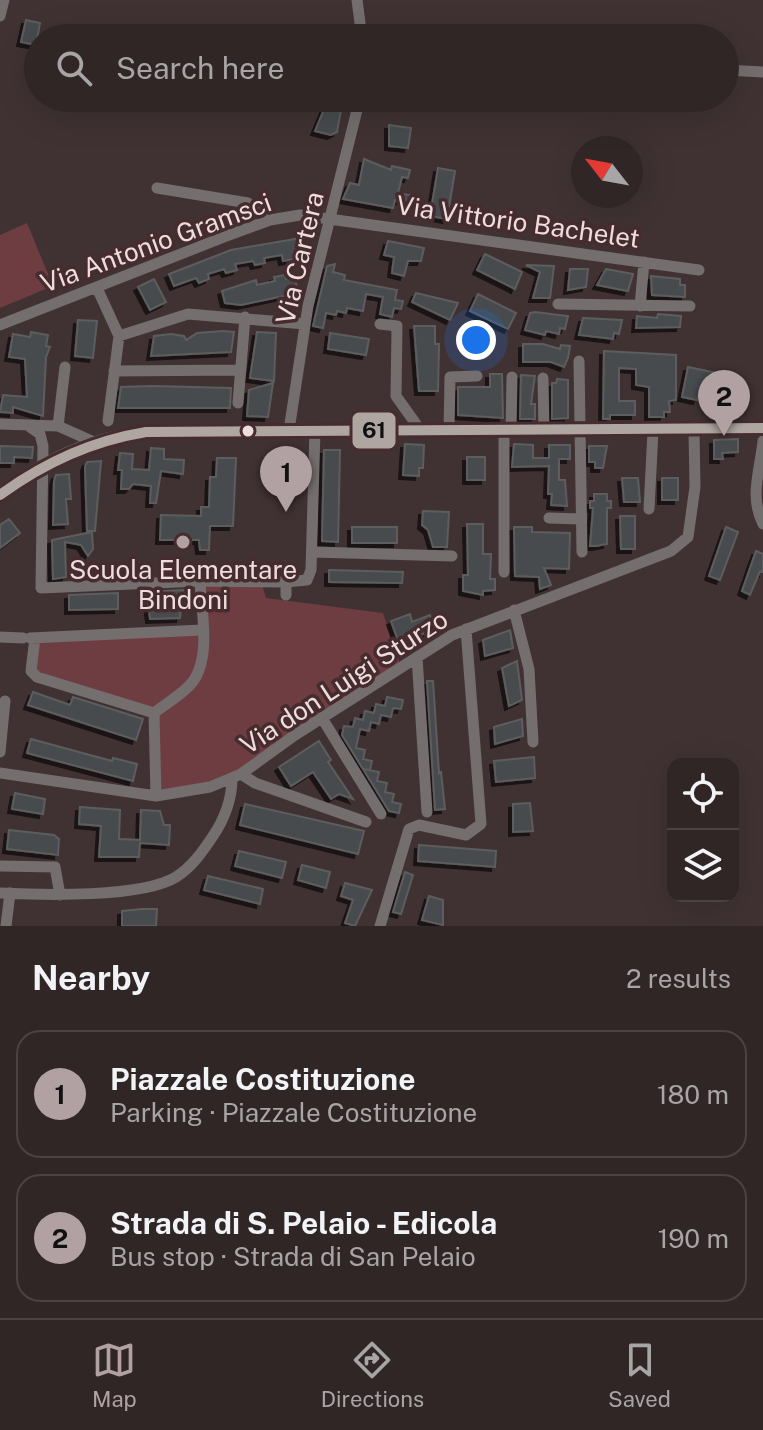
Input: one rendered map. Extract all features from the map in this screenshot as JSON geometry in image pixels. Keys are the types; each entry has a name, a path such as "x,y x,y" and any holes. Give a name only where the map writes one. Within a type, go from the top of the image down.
{"main road":[{"path":"3,490 67,452 94,442 146,432 694,431 763,428"}],"street":[{"path":"0,16 4,0"},
{"path":"357,0 360,24"},
{"path":"739,71 763,72"},
{"name":"Via Cartera","path":"289,430 305,324 356,112"},
{"path":"157,188 248,203 270,220"},
{"name":"Via Antonio Gramsci","path":"0,325 270,220 300,215 330,218"},
{"name":"Via Vittorio Bachelet","path":"330,218 699,270"},
{"path":"640,306 644,262"},
{"path":"97,288 119,336 108,421"},
{"path":"558,304 690,306"},
{"path":"119,336 178,315 245,317 305,324"},
{"path":"238,403 245,317"},
{"path":"380,324 397,326 396,396 421,431"},
{"path":"579,361 582,552"},
{"path":"58,426 65,367"},
{"path":"114,371 240,370"},
{"path":"449,431 450,377 477,376"},
{"path":"504,572 512,377"},
{"path":"543,378 544,431"},
{"path":"0,424 58,426 94,442"},
{"path":"30,427 51,446 67,452"},
{"path":"42,437 41,588 200,581 286,588 307,580 313,552 315,430"},
{"path":"649,509 653,431"},
{"name":"Via don Luigi Sturzo","path":"0,773 156,796 236,777 322,718 466,629 671,551 688,537 695,487 694,431"},
{"path":"763,441 754,495 755,509 763,524"},
{"path":"549,518 581,519"},
{"path":"313,552 452,556"},
{"path":"154,713 190,685 199,672 202,630 200,581"},
{"path":"514,610 529,669 533,742"},
{"path":"380,926 399,858 413,826 466,835 481,824 466,629"},
{"path":"0,637 202,630"},
{"path":"29,638 31,671 37,677 154,713"},
{"path":"417,657 427,812"},
{"path":"0,752 5,701"},
{"path":"154,713 156,796"},
{"path":"322,718 381,814"},
{"path":"6,926 5,893 60,895 125,891 175,878 197,859 217,830 236,777 366,822"},
{"path":"0,866 55,867 60,895"}],"shaded area":[{"path":"27,223 53,286 0,308 0,235"},
{"path":"200,581 261,582 266,598 383,613 401,667 241,774 156,796 154,713 37,677 35,638 201,630"}],"building":[{"path":"323,112 341,112 337,132 331,135 315,131"},
{"path":"389,125 411,128 408,148 389,146"},
{"path":"364,159 391,170 392,166 410,170 408,178 402,177 398,193 419,197 418,201 395,200 393,208 343,199 350,183 359,185"},
{"path":"438,168 455,171 447,219 430,216"},
{"path":"301,238 302,252 293,253 295,259 283,261 282,255 264,258 265,263 255,265 253,261 235,264 237,270 226,273 224,269 208,274 209,279 199,283 196,278 174,286 169,274 231,250"},
{"path":"388,241 424,248 421,261 408,261 404,276 392,273 394,257 384,255"},
{"path":"485,254 522,272 515,289 477,270"},
{"path":"335,264 333,272 345,275 344,280 397,290 395,300 403,301 401,309 394,308 392,317 380,314 383,297 366,294 363,311 347,308 346,313 326,313 323,328 313,326 327,266"},
{"path":"526,265 554,266 550,298 533,298 540,272"},
{"path":"570,269 588,269 586,287 568,290"},
{"path":"606,269 633,274 628,291 597,285"},
{"path":"285,275 286,279 295,278 298,293 241,305 225,303 222,291 256,280 257,285 275,281 274,277"},
{"path":"651,276 680,279 680,285 685,285 685,297 652,295"},
{"path":"154,279 166,302 150,310 138,287"},
{"path":"416,293 458,303 450,320 412,302"},
{"path":"478,294 516,313 508,329 470,311"},
{"path":"530,313 568,316 565,329 560,328 559,334 546,331 545,335 525,330"},
{"path":"658,314 681,316 680,327 636,328 637,316 657,318"},
{"path":"583,318 622,320 619,334 614,333 613,339 579,335"},
{"path":"78,320 97,321 93,358 75,356"},
{"path":"414,326 435,326 435,344 439,344 438,391 419,391"},
{"path":"31,332 48,335 46,346 50,347 46,357 43,416 13,407 13,413 0,412 3,395 27,397 25,359 9,357 13,334 30,337"},
{"path":"234,332 231,352 151,356 154,336 171,334 184,336 186,340 197,333"},
{"path":"257,332 276,333 274,381 250,378"},
{"path":"330,333 369,339 366,355 328,349"},
{"path":"523,344 543,344 560,349 561,345 570,346 568,358 564,367 551,362 523,362"},
{"path":"604,351 676,355 676,400 669,401 670,412 664,412 664,417 649,417 649,387 636,385 636,369 619,368 619,401 635,401 635,415 610,415 610,419 603,419"},
{"path":"688,367 717,373 714,388 702,386 697,400 682,397"},
{"path":"490,374 502,374 503,418 458,415 458,387 490,387"},
{"path":"521,375 535,376 531,404 535,404 535,419 520,419"},
{"path":"557,379 568,380 568,418 552,419 552,383 556,383"},
{"path":"273,383 268,417 247,416 249,390"},
{"path":"121,387 231,388 230,408 118,408"},
{"path":"738,439 738,452 722,453 723,459 714,459 714,440"},
{"path":"405,444 424,445 423,468 419,468 419,476 403,475"},
{"path":"514,444 533,445 533,458 549,458 549,445 570,445 570,459 559,459 559,480 565,480 567,506 551,505 552,494 548,494 549,466 512,467"},
{"path":"0,446 33,447 32,458 14,457 14,463 0,463"},
{"path":"589,446 607,446 603,468 595,468 595,462 589,462"},
{"path":"151,448 164,449 164,459 184,460 183,474 161,471 156,503 150,503 151,486 133,484 129,489 121,489 122,470 118,470 120,453 133,454 132,469 149,470"},
{"path":"324,450 340,450 338,542 322,541"},
{"path":"467,457 485,457 485,480 467,480"},
{"name":"Scuola Elementare Bindoni","path":"217,458 236,458 233,526 210,526 209,550 200,550 199,540 160,540 161,515 201,516 201,507 209,507 210,477 216,477"},
{"path":"101,461 95,531 87,531 85,467 87,462"},
{"path":"69,474 71,499 66,499 68,524 53,525 54,481 56,475"},
{"path":"622,478 638,478 640,502 624,502"},
{"path":"662,478 678,478 678,500 662,500"},
{"path":"594,494 607,494 611,508 607,508 607,544 590,546 593,508 590,508 590,501 594,501"},
{"path":"423,511 449,512 447,547 433,547 428,530 422,525"},
{"path":"620,516 635,516 635,549 621,549"},
{"path":"9,519 20,533 0,548 0,525"},
{"path":"467,524 483,524 483,554 491,554 490,579 495,579 495,590 483,591 483,595 463,591 463,575 468,575"},
{"path":"352,527 397,527 397,543 352,543"},
{"path":"514,527 532,527 532,532 570,533 569,569 544,568 551,585 540,589 539,577 515,576"},
{"path":"726,527 738,532 720,580 709,576"},
{"path":"92,532 93,549 88,556 81,545 65,542 66,577 53,579 52,540"},
{"path":"756,551 763,554 763,572 760,571 750,595 742,591"},
{"path":"329,570 403,572 402,583 329,582"},
{"path":"183,590 180,618 150,619 147,592"},
{"path":"118,593 118,609 69,610 69,595"},
{"path":"410,614 412,622 430,615 435,629 418,636 420,641 401,649 391,621"},
{"path":"510,630 513,648 485,656 483,640"},
{"path":"517,661 522,700 509,706 502,668"},
{"path":"427,681 433,681 439,773 445,809 435,810"},
{"path":"33,692 70,705 73,697 143,719 136,740 28,705"},
{"path":"387,697 403,700 401,709 393,708 391,717 381,715 379,724 371,722 369,731 360,729 356,748 365,750 363,759 372,761 370,770 363,769 342,735 344,726 353,727 355,718 363,720 365,711 374,713 376,704 385,706"},
{"path":"522,719 523,736 495,744 494,727"},
{"path":"31,739 112,761 113,758 137,764 133,781 27,753"},
{"path":"319,741 331,760 328,762 353,799 339,794 331,799 313,772 291,786 279,767"},
{"path":"534,757 535,778 496,782 494,761"},
{"path":"363,769 379,772 377,781 387,783 385,792 394,794 392,802 401,804 399,813 389,811"},
{"path":"15,793 45,799 43,814 12,809"},
{"path":"530,803 533,831 513,832 513,804"},
{"path":"245,804 364,831 358,854 240,825"},
{"path":"80,807 120,810 119,839 140,840 141,810 160,811 164,825 170,825 169,845 140,843 139,857 99,857 101,826 79,824"},
{"path":"9,830 54,835 59,839 58,855 7,849"},
{"path":"419,845 496,851 495,867 418,861"},
{"path":"239,851 286,862 282,878 235,866"},
{"path":"302,865 330,872 326,888 298,880"},
{"path":"405,872 413,875 401,914 393,912"},
{"path":"208,876 263,889 260,904 204,890"},
{"path":"345,883 372,890 355,926 345,923 353,900 341,896"},
{"path":"429,896 443,900 443,925 422,920"},
{"path":"157,909 156,926 122,926 122,911"}],"transit line":[{"name":"61","path":"0,495 34,472 69,454 146,432 763,428"}],"place":[{"name":"Strada di S. Pelaio - Edicola","path":"724,436"},
{"name":"Piazzale Costituzione","path":"286,512"},
{"name":"Scuola Elementare Bindoni","path":"183,542"}]}
